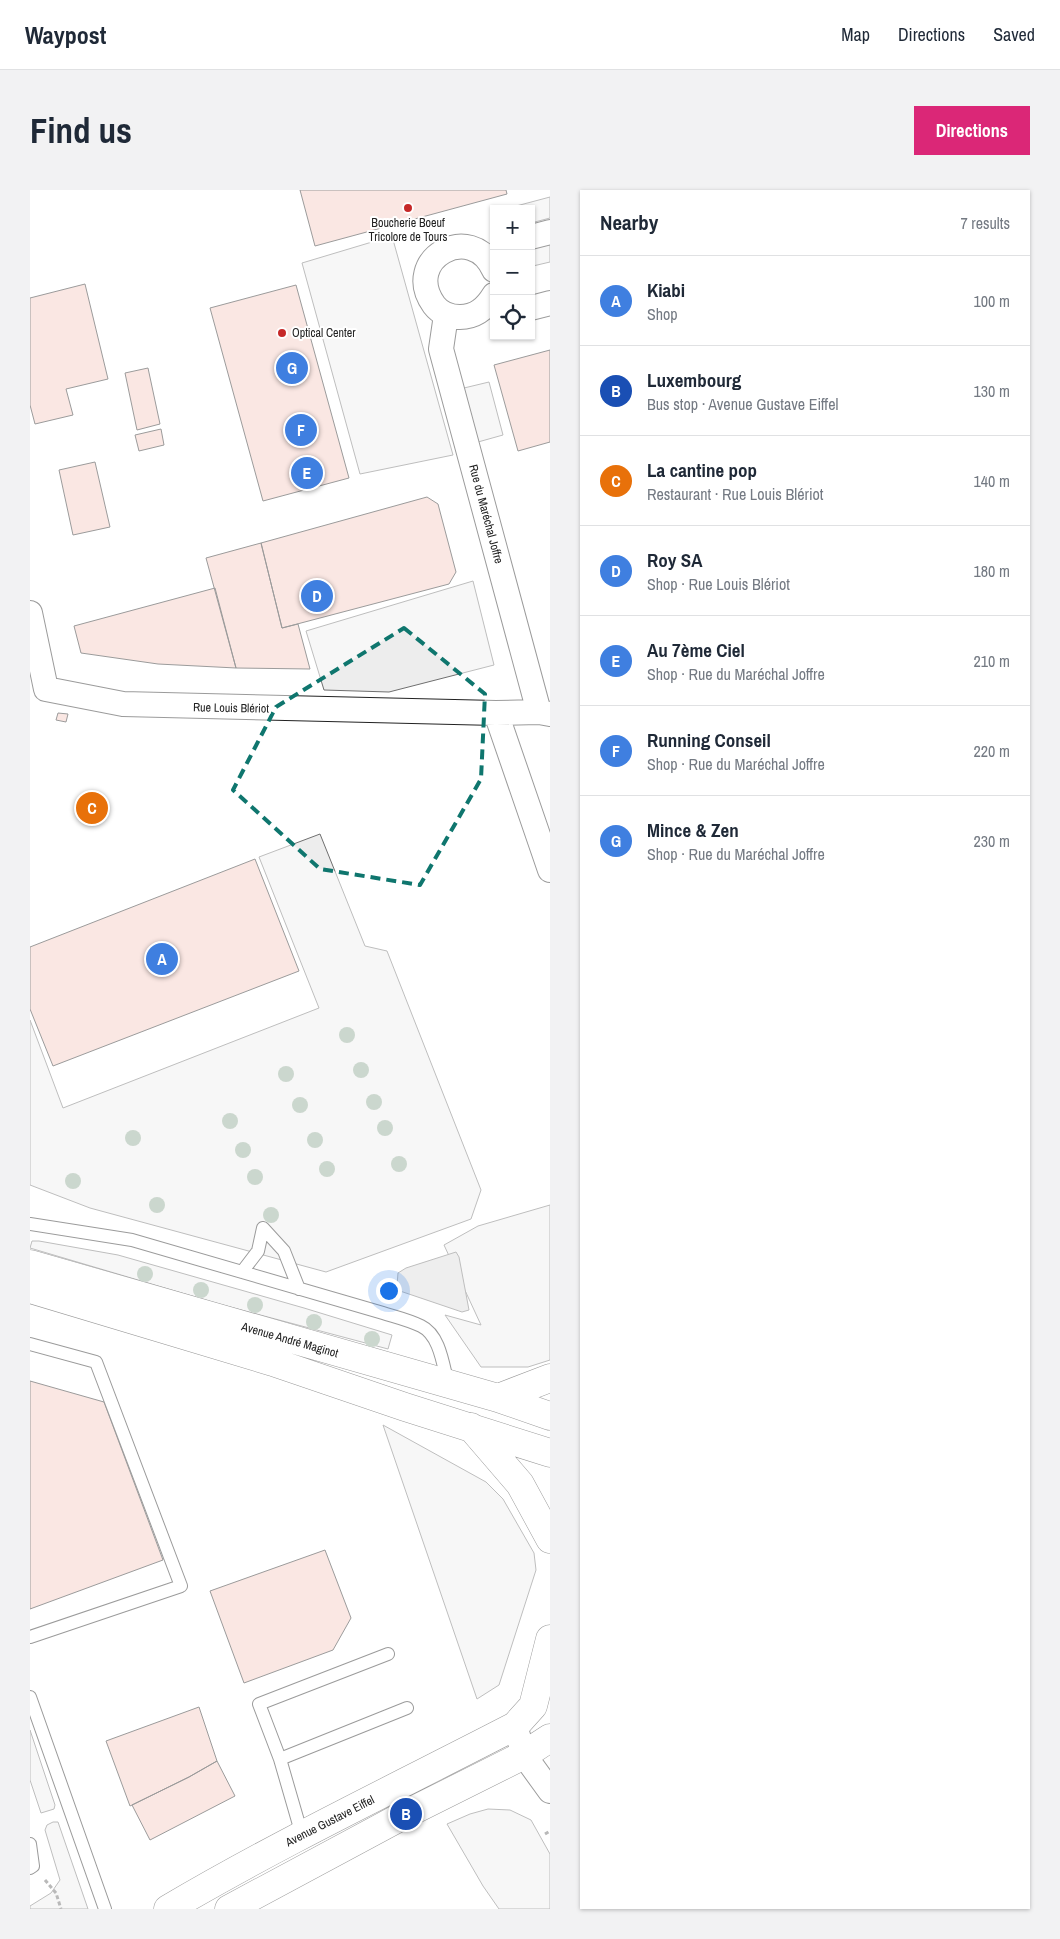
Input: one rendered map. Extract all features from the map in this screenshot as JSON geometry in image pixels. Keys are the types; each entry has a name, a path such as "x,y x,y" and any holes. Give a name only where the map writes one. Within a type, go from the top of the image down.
{"main road":[{"name":"Avenue André Maginot","path":"30,1264 498,1398 550,1416"},
{"name":"Avenue André Maginot","path":"30,1289 273,1362 405,1407 550,1453"},
{"path":"498,1398 550,1378"},
{"path":"471,1427 520,1484 550,1539"},
{"name":"Avenue Gustave Eiffel","path":"168,1909 216,1880 515,1726 533,1706 550,1639"},
{"path":"230,1909 258,1902 414,1810 524,1755 550,1738"}],"street":[{"path":"535,236 550,232"},
{"path":"490,258 472,248 460,246 448,248 430,264 425,275 425,287 429,298 436,308 446,315 468,317 479,312 490,302"},
{"path":"535,307 550,303"},
{"name":"Rue du Maréchal Joffre","path":"446,315 441,349 544,713"},
{"name":"Rue Louis Blériot","path":"30,613 38,688 123,704 496,714 544,713"},
{"path":"496,714 550,870"},
{"path":"515,1726 524,1755 550,1791"}],"lane":[{"path":"30,1224 132,1240 422,1326 432,1334 441,1356 448,1384"},
{"path":"242,1272 258,1251 263,1228 284,1251 299,1289"},
{"path":"30,1344 96,1362 181,1586 30,1638"},
{"path":"302,1835 280,1759 259,1704 388,1654"},
{"path":"30,1697 105,1909"},
{"path":"280,1759 407,1708"},
{"path":"30,1844 33,1866 30,1868"}],"path":[{"path":"545,1834 550,1831"},
{"path":"54,1890 61,1909"}],"highlighted area":[{"path":"404,628 485,694 481,779 420,885 320,869 233,790 276,707"}],"shaded area":[{"path":"550,197 550,218 535,222 535,205 520,205"},
{"path":"392,236 453,455 360,474 302,263"},
{"path":"550,244 550,262 535,266 535,248"},
{"path":"489,382 503,435 478,442 464,388"},
{"path":"473,581 494,665 389,692 324,690 306,631"},
{"path":"320,834 365,946 387,951 481,1190 471,1219 326,1272 90,1208 30,1185 30,1020 63,1108 319,1008 259,857"},
{"path":"550,1205 550,1360 528,1367 481,1367 445,1315 481,1325 444,1245 478,1226"},
{"path":"32,1241 118,1255 392,1335 388,1349 219,1304 30,1248"},
{"path":"456,1252 459,1257 469,1310 462,1312 400,1291 397,1285 398,1273 406,1268"},
{"path":"383,1425 486,1482 503,1499 534,1553 536,1570 499,1685 477,1699"},
{"path":"30,1730 55,1805 54,1809 41,1813 30,1780"},
{"path":"488,1809 510,1810 531,1820 550,1854 550,1909 499,1909 483,1886 447,1824"},
{"path":"58,1822 88,1909 30,1909 30,1906 51,1893 60,1880 45,1830 47,1825"}],"building":[{"path":"300,190 506,190 507,194 315,246"},
{"path":"85,284 108,379 66,389 73,415 35,424 30,405 30,298"},
{"path":"296,285 349,478 263,501 210,308"},
{"path":"550,350 550,442 518,451 494,365"},
{"path":"148,368 160,424 137,430 125,373"},
{"path":"161,429 164,445 139,451 135,435"},
{"path":"95,462 110,527 73,535 59,470"},
{"path":"427,497 438,504 456,572 449,584 282,628 261,543"},
{"path":"261,543 282,628 298,624 310,669 236,668 206,558"},
{"path":"215,588 236,668 158,664 81,653 74,626"},
{"path":"58,713 68,714 66,722 56,720"},
{"path":"255,859 299,971 53,1066 30,1009 30,947"},
{"path":"30,1381 104,1402 163,1560 30,1609"},
{"path":"325,1550 351,1618 333,1650 244,1683 210,1591"},
{"path":"199,1707 217,1761 130,1806 106,1741"},
{"path":"217,1761 235,1796 150,1840 132,1805"}],"place":[{"name":"Boucherie Boeuf Tricolore de Tours","path":"408,208"},
{"name":"Optical Center","path":"282,333"},
{"name":"Mince & Zen","path":"292,368"},
{"name":"Running Conseil","path":"301,430"},
{"name":"Au 7ème Ciel","path":"307,473"},
{"name":"Roy SA","path":"317,596"},
{"name":"La cantine pop","path":"92,808"},
{"name":"Kiabi","path":"162,959"},
{"name":"Luxembourg","path":"406,1814"}]}
